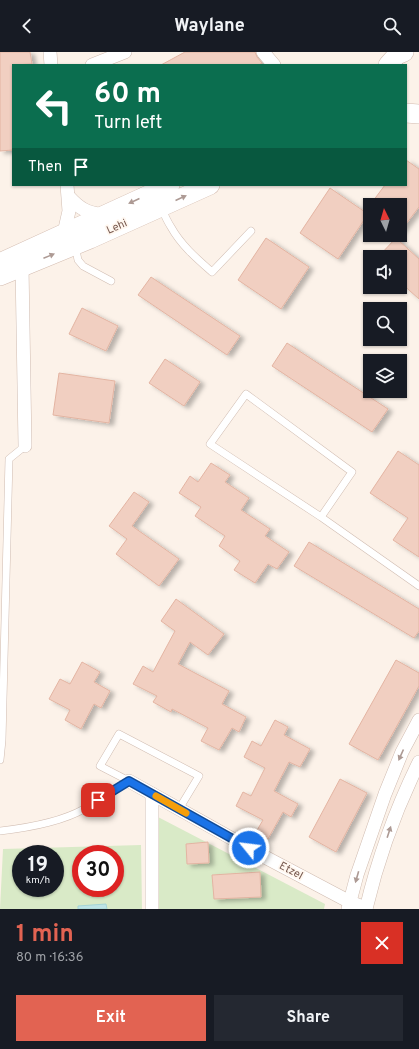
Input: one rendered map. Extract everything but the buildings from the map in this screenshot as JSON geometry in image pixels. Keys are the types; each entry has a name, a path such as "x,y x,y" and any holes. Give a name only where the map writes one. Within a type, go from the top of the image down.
{"street":[{"path":"50,52 51,64"},
{"path":"95,64 125,52"},
{"path":"263,52 273,64"},
{"path":"376,52 386,64"},
{"path":"388,64 397,55 404,52"},
{"path":"407,113 419,114"},
{"name":"Lehi","path":"69,239 103,215 168,186"},
{"name":"Lehi","path":"0,276 8,260 161,207 208,186"},
{"path":"68,191 78,207 86,212 103,215"},
{"path":"68,191 69,239"},
{"path":"8,260 25,446"},
{"path":"349,905 357,875 385,794 402,752 419,720"},
{"name":"Etzel","path":"129,781 349,905 366,908 373,880 392,822 414,783 419,762"},
{"path":"152,794 152,909"}],"lane":[{"path":"161,207 170,227 179,239 191,253 212,272 251,231"},
{"path":"69,239 78,260 83,266 112,281"},
{"path":"321,516 352,472 246,394 210,444 321,516 419,586"},
{"path":"0,760 2,740 9,459 25,446"},
{"path":"129,781 100,766 119,734 199,776 179,809"},
{"path":"0,830 22,828 71,816 85,809 129,781"}],"green space":[{"path":"158,817 325,904 324,909 159,909"},
{"path":"124,845 141,845 142,909 0,909 3,849 12,849 12,897 64,897 64,847 72,847 72,897 124,897"}],"water":[{"path":"106,904 107,909 78,909 78,906"}],"slow traffic":[{"path":"156,796 186,813"}],"route":[{"path":"98,800 129,781 249,848"}]}
